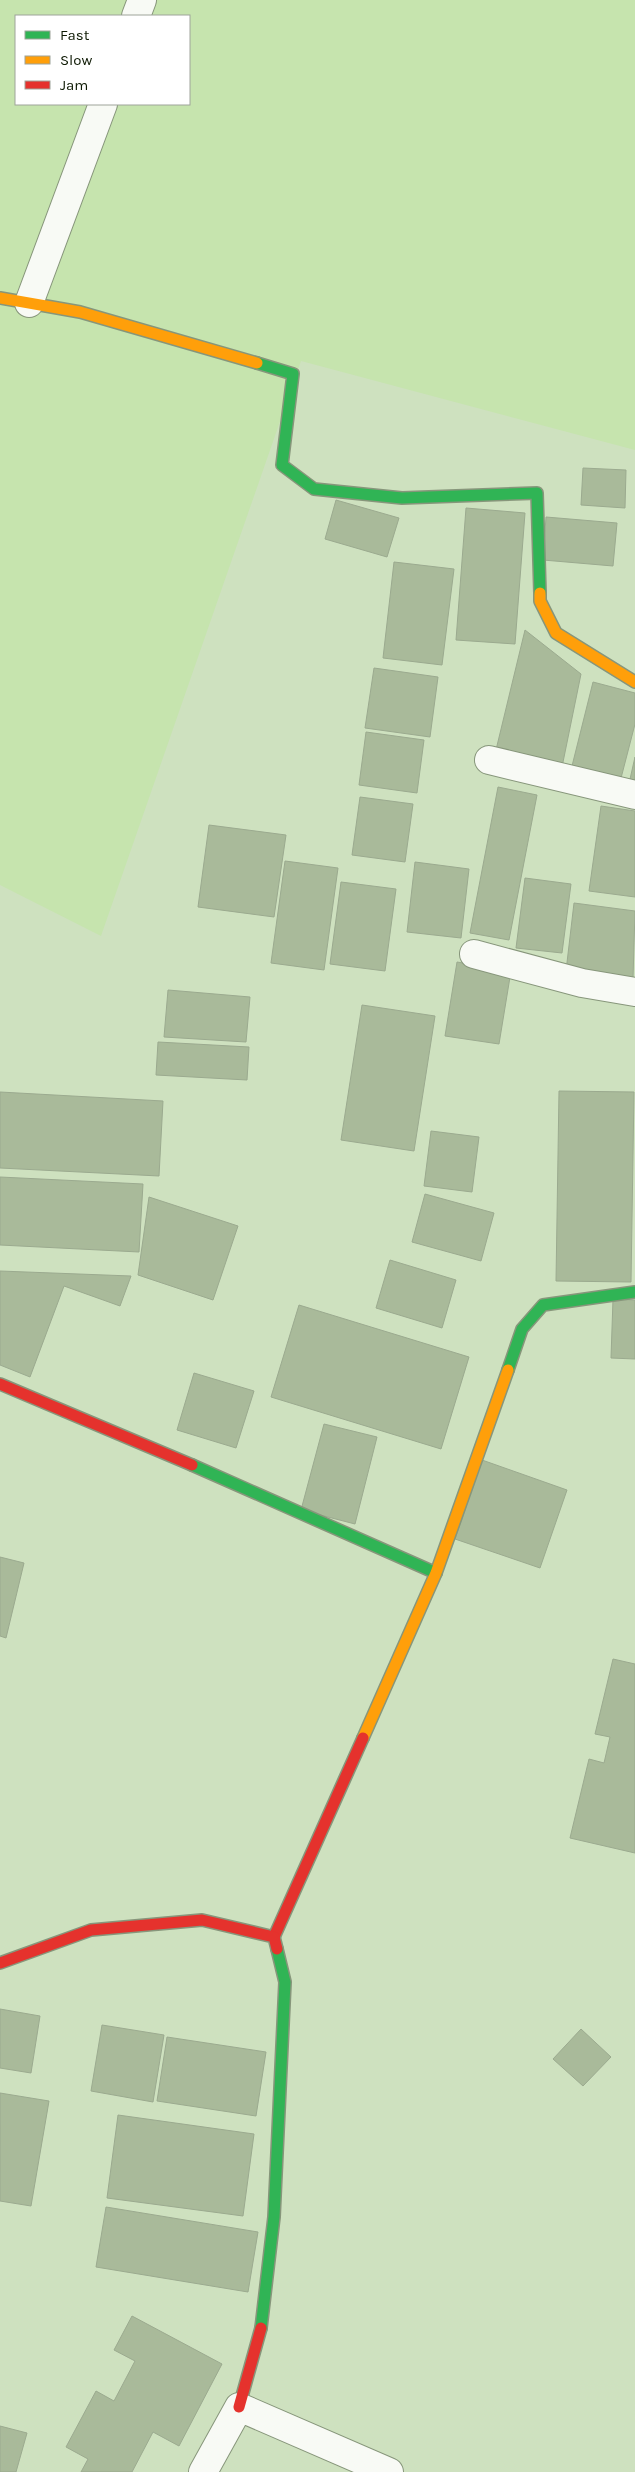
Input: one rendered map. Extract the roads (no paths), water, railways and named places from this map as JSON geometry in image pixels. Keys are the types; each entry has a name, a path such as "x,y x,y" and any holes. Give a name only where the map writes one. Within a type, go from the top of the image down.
{"street":[{"path":"136,15 142,0"},
{"path":"29,303 104,105"},
{"path":"0,298 80,312 293,374 282,466 314,488 402,498 537,493 540,601 556,633 635,682"},
{"path":"489,760 635,795"},
{"path":"474,954 582,983 635,992"},
{"path":"204,2472 239,2407 263,2320 274,2217 285,1982 274,1938 436,1573 522,1329 543,1305 623,1292 635,1292"},
{"path":"0,1384 211,1473 436,1573"},
{"path":"0,1964 91,1930 202,1920 274,1938"},
{"path":"239,2407 389,2472"}]}
